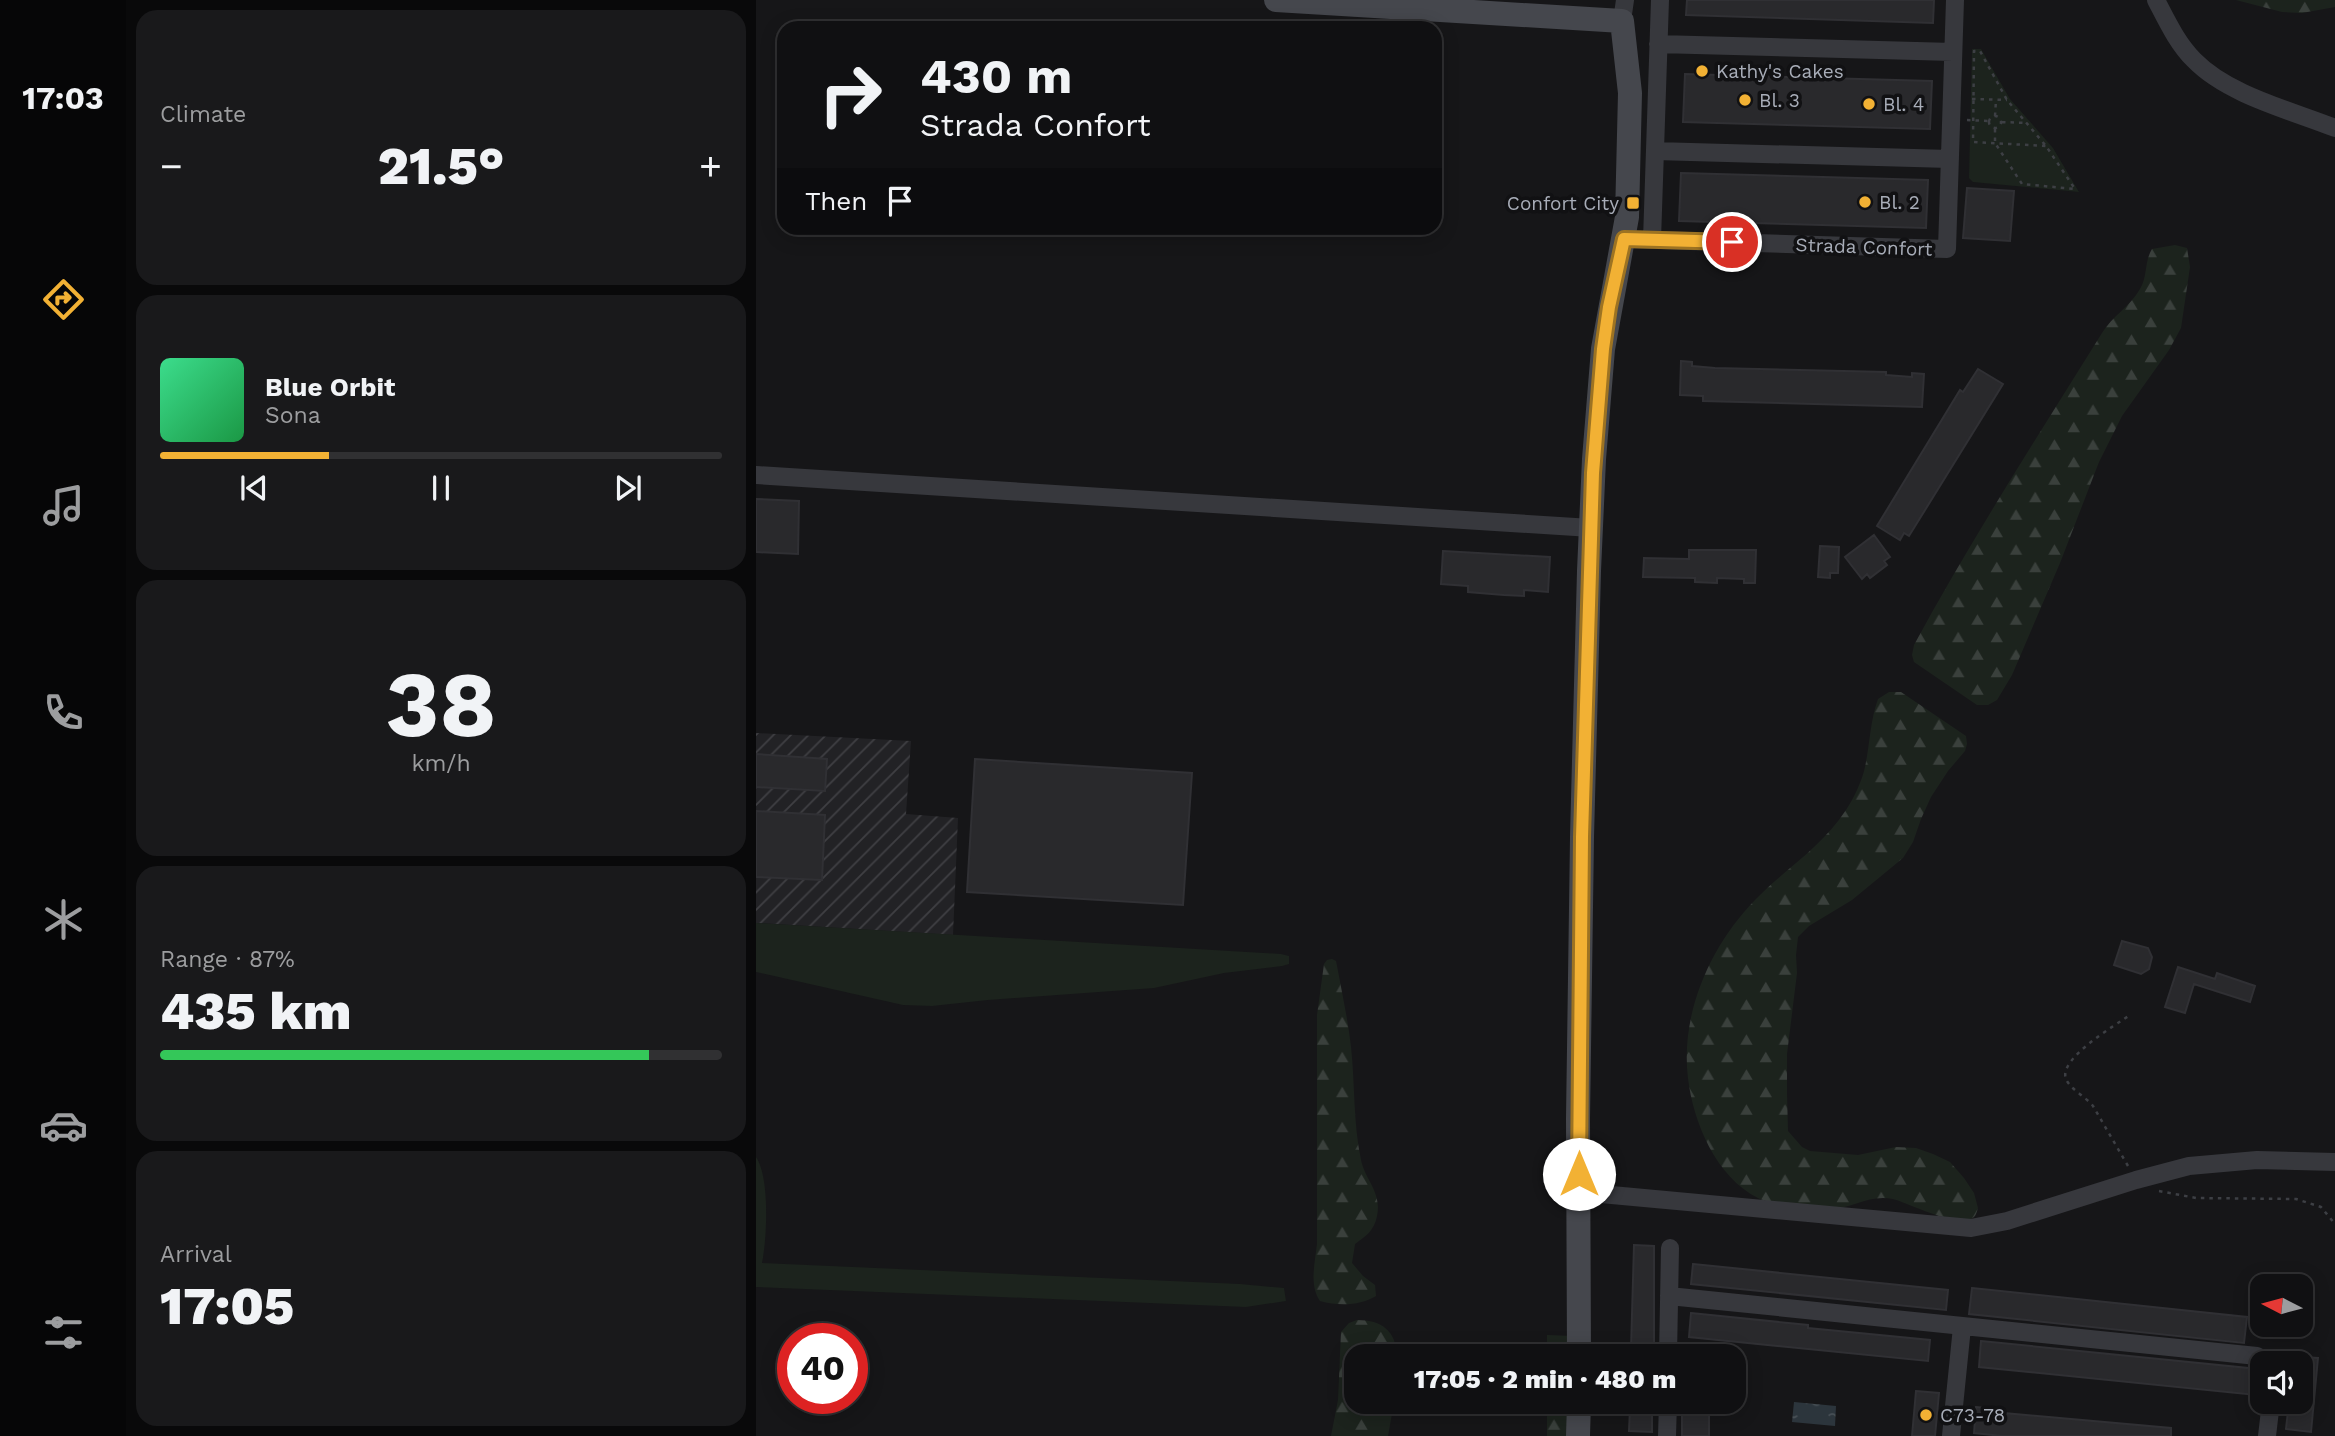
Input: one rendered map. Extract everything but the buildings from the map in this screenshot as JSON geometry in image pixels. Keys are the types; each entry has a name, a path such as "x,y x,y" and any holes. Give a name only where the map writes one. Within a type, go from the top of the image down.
{"street":[{"path":"1276,0 1624,11 1630,121 1624,239 1603,349 1591,528 1582,825 1579,1344"},
{"path":"1624,239 1652,240 1660,0"},
{"name":"Strada Confort","path":"1652,240 1947,250 1955,0"},
{"path":"2156,0 2177,39 2208,73 2237,90 2335,128"},
{"path":"1658,44 1953,52"},
{"path":"1655,151 1950,159"},
{"path":"756,475 1591,528"},
{"path":"1579,1192 1962,1228 2007,1221 2189,1166 2218,1161 2335,1162"},
{"path":"1668,1344 1670,1248"},
{"path":"1669,1296 2250,1355"},
{"path":"1951,1436 1962,1327"},
{"path":"1578,1436 1579,1414"},
{"path":"1667,1436 1668,1414"},
{"path":"2267,1436 2270,1414"}],"path":[{"path":"2001,122 1995,129 1995,143 2022,184 2075,189 2046,146 2007,100 1980,51 1974,51 1973,142 1995,143 2046,146"},
{"path":"1973,99 2007,100"},
{"path":"1973,120 1989,121 1995,116 1996,100"},
{"path":"1995,116 2000,118 2001,122"},
{"path":"1989,121 1990,126 1995,129"},
{"path":"2001,122 2026,123"},
{"path":"2130,1016 2068,1062 2064,1075 2067,1083 2086,1097 2093,1106 2136,1180 2165,1193 2196,1198 2297,1199 2321,1207 2335,1224"}],"shaded area":[{"path":"756,733 911,741 906,814 958,818 953,935 756,923"}],"green space":[{"path":"2236,0 2335,0 2335,7 2302,13 2282,12"},
{"path":"1972,49 1981,49 2010,99 2053,148 2079,192 1973,182 1969,178"},
{"path":"2175,245 2187,248 2190,267 2181,328 2169,350 2122,416 2099,462 2012,675 1997,700 1988,705 1977,705 1914,662 1914,645 1982,526 2102,333 2140,289 2152,249"},
{"path":"1889,692 1901,692 1966,736 1967,744 1965,751 1931,797 1913,842 1903,858 1852,900 1809,926 1798,937 1797,973 1787,1054 1788,1131 1802,1147 1810,1151 1858,1155 1896,1147 1916,1148 1950,1162 1974,1193 1978,1208 1974,1217 1967,1220 1946,1218 1885,1198 1824,1209 1783,1205 1758,1198 1730,1177 1709,1147 1695,1112 1688,1078 1689,1029 1694,1005 1712,959 1739,918 1755,900 1815,847 1846,810 1864,772 1878,699"},
{"path":"756,923 1281,954 1289,956 1289,964 1224,973 1154,988 932,1006 903,1005 756,972"},
{"path":"1332,959 1336,961 1350,1037 1361,1160 1375,1193 1378,1208 1372,1229 1355,1244 1352,1263 1375,1285 1376,1296 1349,1304 1320,1301 1314,1281 1317,1244 1317,1015 1324,964"},
{"path":"756,1157 764,1179 765,1193 766,1224 762,1263 1240,1284 1284,1288 1286,1301 1246,1307 756,1287"},
{"path":"1357,1320 1374,1322 1386,1329 1394,1340 1395,1344 1344,1344 1344,1414 1392,1414 1388,1436 1331,1436 1338,1400 1341,1332 1349,1323"},
{"path":"1547,1335 1572,1336 1572,1344 1547,1344"},
{"path":"1547,1414 1571,1414 1571,1436 1547,1436"}],"water":[{"path":"1794,1402 1836,1406 1835,1426 1792,1422"}],"place":[{"name":"Kathy's Cakes","path":"1702,71"},
{"name":"Bl. 3","path":"1745,100"},
{"name":"Bl. 4","path":"1869,104"},
{"name":"Bl. 2","path":"1865,202"},
{"name":"Confort City","path":"1633,203"},
{"name":"C73-78","path":"1926,1415"}],"route":[{"path":"1579,1174 1582,837 1589,571 1597,415 1609,307 1624,239 1732,242"}]}
